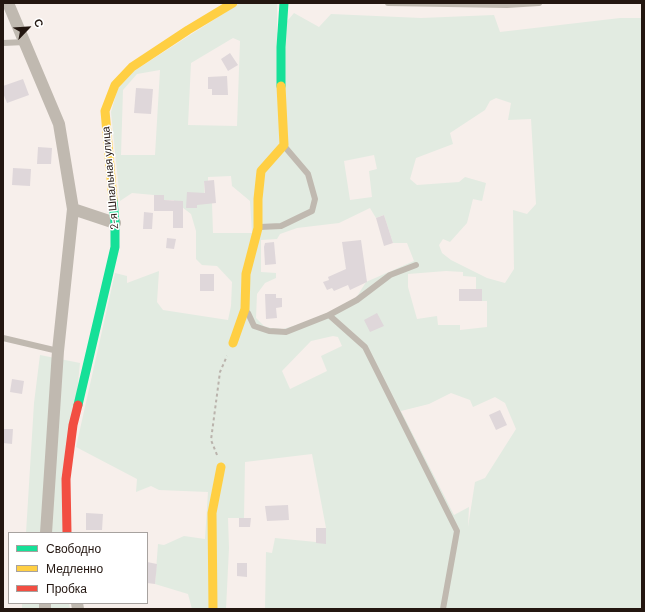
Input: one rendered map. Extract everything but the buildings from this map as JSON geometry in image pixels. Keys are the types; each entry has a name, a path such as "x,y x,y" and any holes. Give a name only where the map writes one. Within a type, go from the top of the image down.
{"street":[{"path":"8,3 59,124 73,209 58,352 46,532"},
{"name":"2-я Шпальная улица","path":"67,532 66,479 73,425 115,246 115,223 104,112 115,86 132,67 188,30 233,3"},
{"path":"233,343 245,309 246,274 258,228 258,199 261,172 284,145 281,61 284,3"},
{"path":"73,209 115,223"},
{"path":"213,609 212,513 221,467"}],"lane":[{"path":"388,3 507,5 539,3"},
{"path":"3,43 25,42"},
{"path":"258,228 281,226 312,211 315,199 308,174 284,145"},
{"path":"245,309 254,326 269,332 286,332 329,315 357,300 390,275 416,265"},
{"path":"329,315 365,347 457,531 443,609"},
{"path":"3,338 58,352"}],"path":[{"path":"221,467 211,440 220,372 233,343"}],"shaded area":[{"path":"240,3 277,3 277,33 294,13 319,27 331,14 421,18 494,15 500,32 620,18 642,18 642,609 265,609 266,552 272,553 275,538 326,543 326,528 312,454 245,462 244,518 228,518 229,548 226,609 192,609 188,594 155,584 158,544 164,545 184,536 205,539 208,492 159,490 151,486 136,492 137,479 76,447 115,273 127,276 127,283 159,271 157,302 163,310 228,320 231,306 232,282 217,266 202,265 196,259 196,231 191,214 173,200 164,200 154,195 132,193 120,201 111,112 118,88 134,71","holes":["233,38 240,41 237,126 188,125 191,63","160,70 155,155 121,155 123,90 137,74","496,98 511,103 508,120 531,119 536,204 527,214 513,210 514,269 505,283 487,278 451,260 442,253 439,245 443,239 450,242 467,223 473,199 482,201 486,183 465,177 459,182 417,185 410,179 416,158 453,144 450,133 485,110 490,101","374,155 377,169 369,171 372,197 350,200 344,161","231,176 232,186 250,201 252,233 213,233 212,203 205,200 204,181 208,181 208,177","370,208 376,218 384,215 393,243 407,243 414,261 366,282 356,298 328,313 283,329 264,326 256,318 257,294 265,283 276,278 276,273 261,272 261,240 277,239 280,234 297,228 339,223","446,271 463,272 463,276 476,277 476,301 487,301 487,327 460,330 460,325 438,325 437,316 417,319 408,287 408,274","333,336 338,337 342,346 321,356 327,371 290,389 282,371 311,341","451,393 470,400 473,407 495,397 505,403 516,429 485,478 475,482 468,527 469,507 454,515 401,411 429,404"]},
{"path":"40,355 80,363 63,532 26,532 34,403"},
{"path":"22,604 69,604 70,609 22,609"}],"traffic: fast":[{"path":"281,86 281,47 284,3"},
{"path":"78,405 115,247 113,200"}],"traffic: slow":[{"path":"113,200 105,111 115,85 132,67 188,30 233,3"},
{"path":"233,343 245,309 246,274 258,228 258,199 261,171 284,145 281,86"},
{"path":"213,609 212,513 221,467"}],"traffic: jam":[{"path":"67,532 66,479 73,425 78,405"}]}
